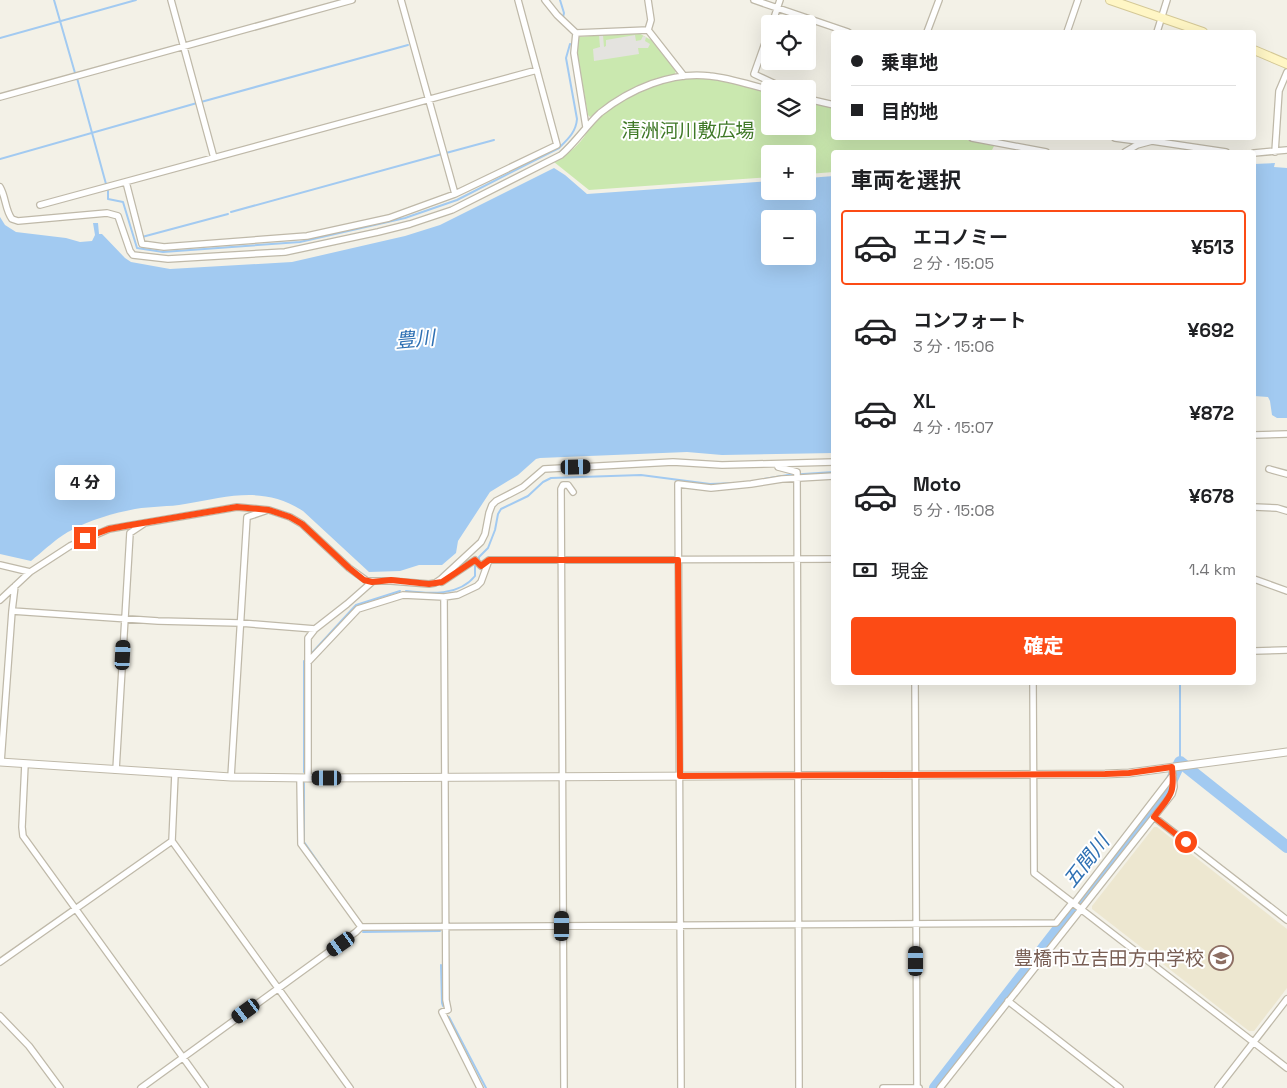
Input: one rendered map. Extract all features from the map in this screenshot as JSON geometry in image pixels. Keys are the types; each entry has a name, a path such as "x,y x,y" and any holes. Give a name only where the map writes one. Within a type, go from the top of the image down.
{"main road":[{"path":"1110,0 1197,30"},
{"path":"1256,51 1287,64"}],"street":[{"path":"171,0 214,158"},
{"path":"0,98 352,0"},
{"path":"401,0 455,194"},
{"path":"126,182 142,244 164,247 307,236 404,214 455,194 557,145 518,0"},
{"path":"545,0 557,15 576,33 648,30"},
{"path":"648,0 651,20 648,30"},
{"path":"754,0 842,30"},
{"path":"775,15 780,0"},
{"path":"929,30 939,0"},
{"path":"1068,30 1078,0"},
{"path":"1158,30 1167,0"},
{"path":"648,30 684,76"},
{"path":"576,33 574,53 586,127"},
{"path":"761,54 754,74 767,80"},
{"path":"40,205 537,70"},
{"path":"1275,152 1278,91 1287,72"},
{"path":"0,187 12,219 106,213 118,216 133,254 168,258 285,252 311,248 402,226 452,210 561,155 586,127 614,103 659,82 684,76 710,76 761,88"},
{"path":"816,100 831,104"},
{"path":"983,140 1035,150"},
{"path":"1129,150 1144,140 1213,150"},
{"path":"1256,153 1287,150"},
{"path":"1256,436 1287,434"},
{"path":"435,583 452,570 481,542 485,534 492,505 523,487 544,469 673,462 722,465 831,462"},
{"path":"777,464 778,467 797,476"},
{"path":"1269,469 1287,474"},
{"path":"797,476 799,1088"},
{"path":"681,1088 678,484 711,488 751,484 797,476 831,476"},
{"path":"564,1088 560,489 563,485 568,485 572,492"},
{"path":"1256,506 1287,511"},
{"path":"0,600 30,572 85,538 109,529 148,521 237,507 269,510 290,517 302,524 364,580 372,582 391,580 442,582 477,562 481,566 489,560 831,559"},
{"path":"231,777 247,516 269,510"},
{"path":"116,770 130,533 148,521"},
{"path":"308,662 358,609 403,595 444,598 458,595 477,586 481,582 489,560"},
{"path":"0,564 30,572"},
{"path":"1256,580 1287,591"},
{"path":"360,927 301,844 308,638 315,629 372,582"},
{"path":"15,586 1,762 231,777 304,778 1033,774 1172,771 1287,752"},
{"path":"444,598 444,926 446,1000 448,1010 442,1012 480,1088"},
{"path":"12,611 158,621 240,623 315,629"},
{"path":"1256,651 1287,650"},
{"path":"883,1088 918,1088 915,685"},
{"path":"1033,685 1034,873 1287,1068"},
{"path":"25,764 22,832 205,1088"},
{"path":"360,927 1056,923 1076,906 1075,902 1172,771"},
{"path":"940,1088 1008,1001 1076,906 1172,794 1174,787 1172,771"},
{"path":"175,774 172,841 350,1088"},
{"path":"1154,817 1287,920"},
{"path":"0,962 172,841"},
{"path":"141,1088 356,932 360,927"},
{"path":"1218,1088 1287,999"},
{"path":"1008,1001 1120,1088"},
{"path":"0,1016 29,1046 60,1088"}],"shaded area":[{"path":"599,35 603,35 604,47 606,46 606,40 635,35 636,41 641,40 643,36 646,37 645,41 650,44 648,48 638,48 639,54 594,61 593,49 600,47"},
{"name":"豊橋市立吉田方中学校","path":"1154,827 1157,827 1287,929 1287,988 1254,1031 1249,1031 1092,909 1092,906"}],"green space":[{"name":"清洲河川敷広場","path":"637,32 651,40 676,71 674,76 658,80 590,117 588,115 577,54 579,37"},
{"name":"清洲河川敷広場","path":"689,78 713,78 761,90 761,135 816,135 816,103 831,106 831,140 967,140 994,146 992,150 831,150 831,172 816,173 816,145 761,145 761,178 589,190 554,162 574,148 595,121 615,104 638,91 663,82"}],"water":[{"path":"1275,163 1274,167 1287,168 1287,418 1277,418 1272,415 1268,397 1256,396 1256,164"},
{"name":"豊川","path":"554,168 587,194 761,182 761,200 816,200 816,177 831,176 831,453 722,455 687,452 536,459 518,475 490,492 458,541 456,553 442,565 419,565 400,571 369,572 303,511 274,498 245,495 179,505 141,508 102,517 66,533 31,561 0,554 0,217 5,225 16,232 66,238 80,242 92,241 95,235 93,223 98,223 99,234 102,234 131,262 170,269 292,262 405,236 440,225"}],"waterway":[{"path":"54,0 75,73"},
{"path":"0,38 136,0"},
{"path":"560,0 564,13 563,17"},
{"path":"108,191 108,199 123,202 137,248 163,252 300,242 405,218 457,200 559,148 565,142 573,132 577,119 566,58 570,44"},
{"path":"201,102 408,45"},
{"path":"77,78 106,184"},
{"path":"0,159 197,103"},
{"path":"446,153 494,140"},
{"path":"231,212 442,154"},
{"path":"142,237 228,214"},
{"path":"764,479 788,475 831,472"},
{"path":"406,591 443,592 468,583 475,576 475,566 479,561 479,557 488,548 501,509 528,496 543,482 551,478 641,475 710,484 737,483"},
{"path":"311,654 356,605 400,591"},
{"path":"304,661 304,772"},
{"path":"1180,685 1180,759"},
{"name":"五間川","path":"935,1088 1169,786 1180,762 1287,847"},
{"path":"304,783 304,842 329,878"},
{"path":"363,932 440,931"},
{"path":"441,965 443,1006"},
{"path":"449,1017 486,1088"}],"place":[{"name":"豊橋市立吉田方中学校","path":"1221,958"}],"route":[{"path":"85,538 109,529 237,507 269,510 290,517 302,524 364,580 372,582 391,580 429,584 442,582 475,560 481,566 489,560 678,560 680,776 1105,774 1172,767 1174,787 1172,794 1154,817 1186,842"}]}
